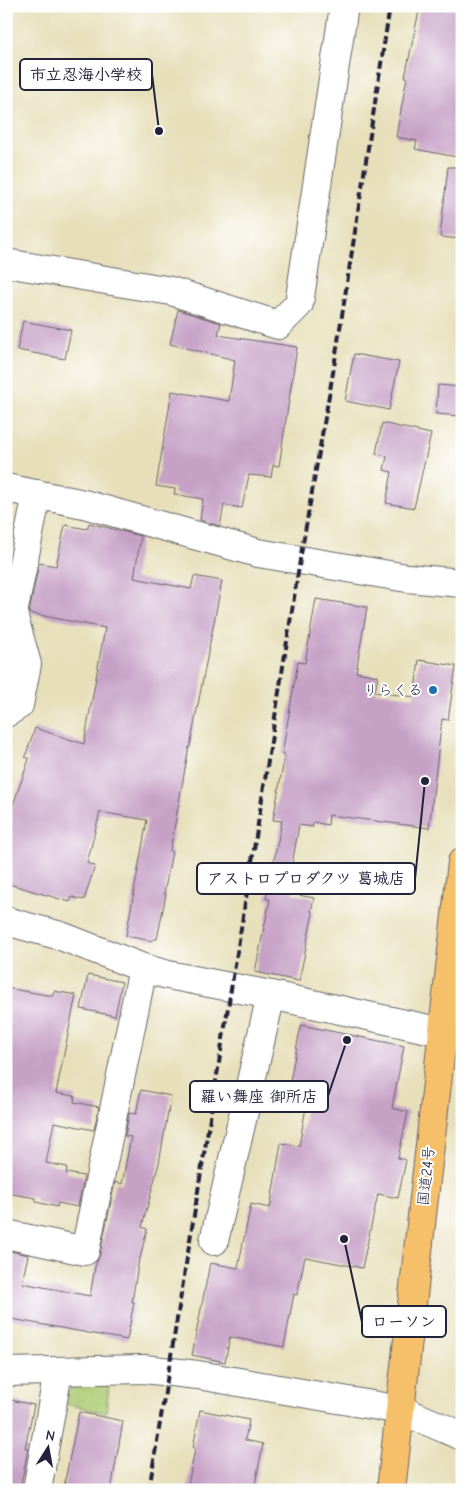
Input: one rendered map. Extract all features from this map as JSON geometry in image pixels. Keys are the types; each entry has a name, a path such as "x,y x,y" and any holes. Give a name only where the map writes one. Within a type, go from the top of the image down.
{"highway":[{"name":"国道24号","path":"391,1490 462,862"}],"street":[{"path":"6,263 171,291 278,326 299,304 344,6"},
{"path":"6,488 84,504 258,552 407,578 462,582"},
{"path":"6,713 19,705 27,664 13,614 37,494"},
{"path":"6,921 62,936 142,968 168,975 442,1032"},
{"path":"6,1234 84,1251 142,968"},
{"path":"214,1241 271,995"},
{"path":"6,1372 144,1369 168,1371 401,1410 462,1436"},
{"path":"37,1490 58,1372"}],"green space":[{"path":"82,1382 109,1386 106,1413 61,1403 69,1390"}],"building":[{"path":"420,6 462,6 462,158 415,149 417,141 396,137 407,77 405,77"},
{"path":"448,167 462,167 462,239 440,237"},
{"path":"178,310 221,323 218,335 297,347 279,466 273,465 271,477 249,475 242,508 224,505 220,526 200,520 203,499 174,494 175,489 156,486 172,391 229,401 235,360 170,344"},
{"path":"23,321 71,330 65,359 17,350"},
{"path":"354,354 399,362 389,410 345,401"},
{"path":"438,385 462,387 462,416 436,414"},
{"path":"382,423 431,434 414,508 386,503 392,472 384,470 387,456 376,454"},
{"path":"89,523 141,536 134,578 191,589 194,576 222,581 170,851 172,852 164,894 166,894 157,939 153,939 153,941 126,936 147,820 100,812 87,863 95,866 84,900 72,897 70,902 6,883 6,825 29,759 25,757 35,728 84,744 105,628 29,613 39,563 56,566 65,525 87,529"},
{"path":"316,599 367,607 356,672 378,676 375,692 414,697 419,660 456,666 448,720 442,719 429,828 329,815 328,825 313,822 313,827 299,825 290,876 297,877 293,894 314,898 311,912 313,913 299,981 255,972 270,899 266,899 282,821 273,820 285,755 282,754 298,662 305,663"},
{"path":"88,975 122,982 115,1016 81,1009"},
{"path":"6,988 53,996 54,991 76,995 56,1093 75,1096 74,1102 99,1107 94,1130 54,1122 46,1163 67,1167 66,1173 84,1176 78,1207 58,1203 57,1207 36,1202 36,1198 6,1193"},
{"path":"301,1025 404,1046 392,1108 408,1112 398,1158 406,1160 398,1198 378,1194 362,1268 305,1257 297,1295 294,1294 284,1347 230,1337 225,1362 192,1355 210,1263 238,1268 251,1204 270,1208 281,1143 299,1146 310,1085 290,1081"},
{"path":"141,1090 171,1096 159,1163 142,1227 147,1229 139,1259 127,1340 6,1318 6,1250 28,1255 22,1283 90,1296 115,1182 122,1184 131,1137 125,1136 129,1113 136,1114"},
{"path":"6,1399 34,1405 25,1448 28,1448 20,1490 6,1490"},
{"path":"200,1410 249,1420 245,1440 263,1444 254,1490 187,1490"},
{"path":"79,1412 123,1421 111,1490 63,1490"}],"railway":[{"path":"149,1490 300,560 334,367 390,6"}],"place":[{"name":"市立忍海小学校","path":"159,131"},
{"name":"りらくる","path":"433,690"},
{"name":"アストロプロダクツ 葛城店","path":"425,781"},
{"name":"羅い舞座 御所店","path":"347,1040"},
{"name":"ローソン","path":"344,1239"}]}
